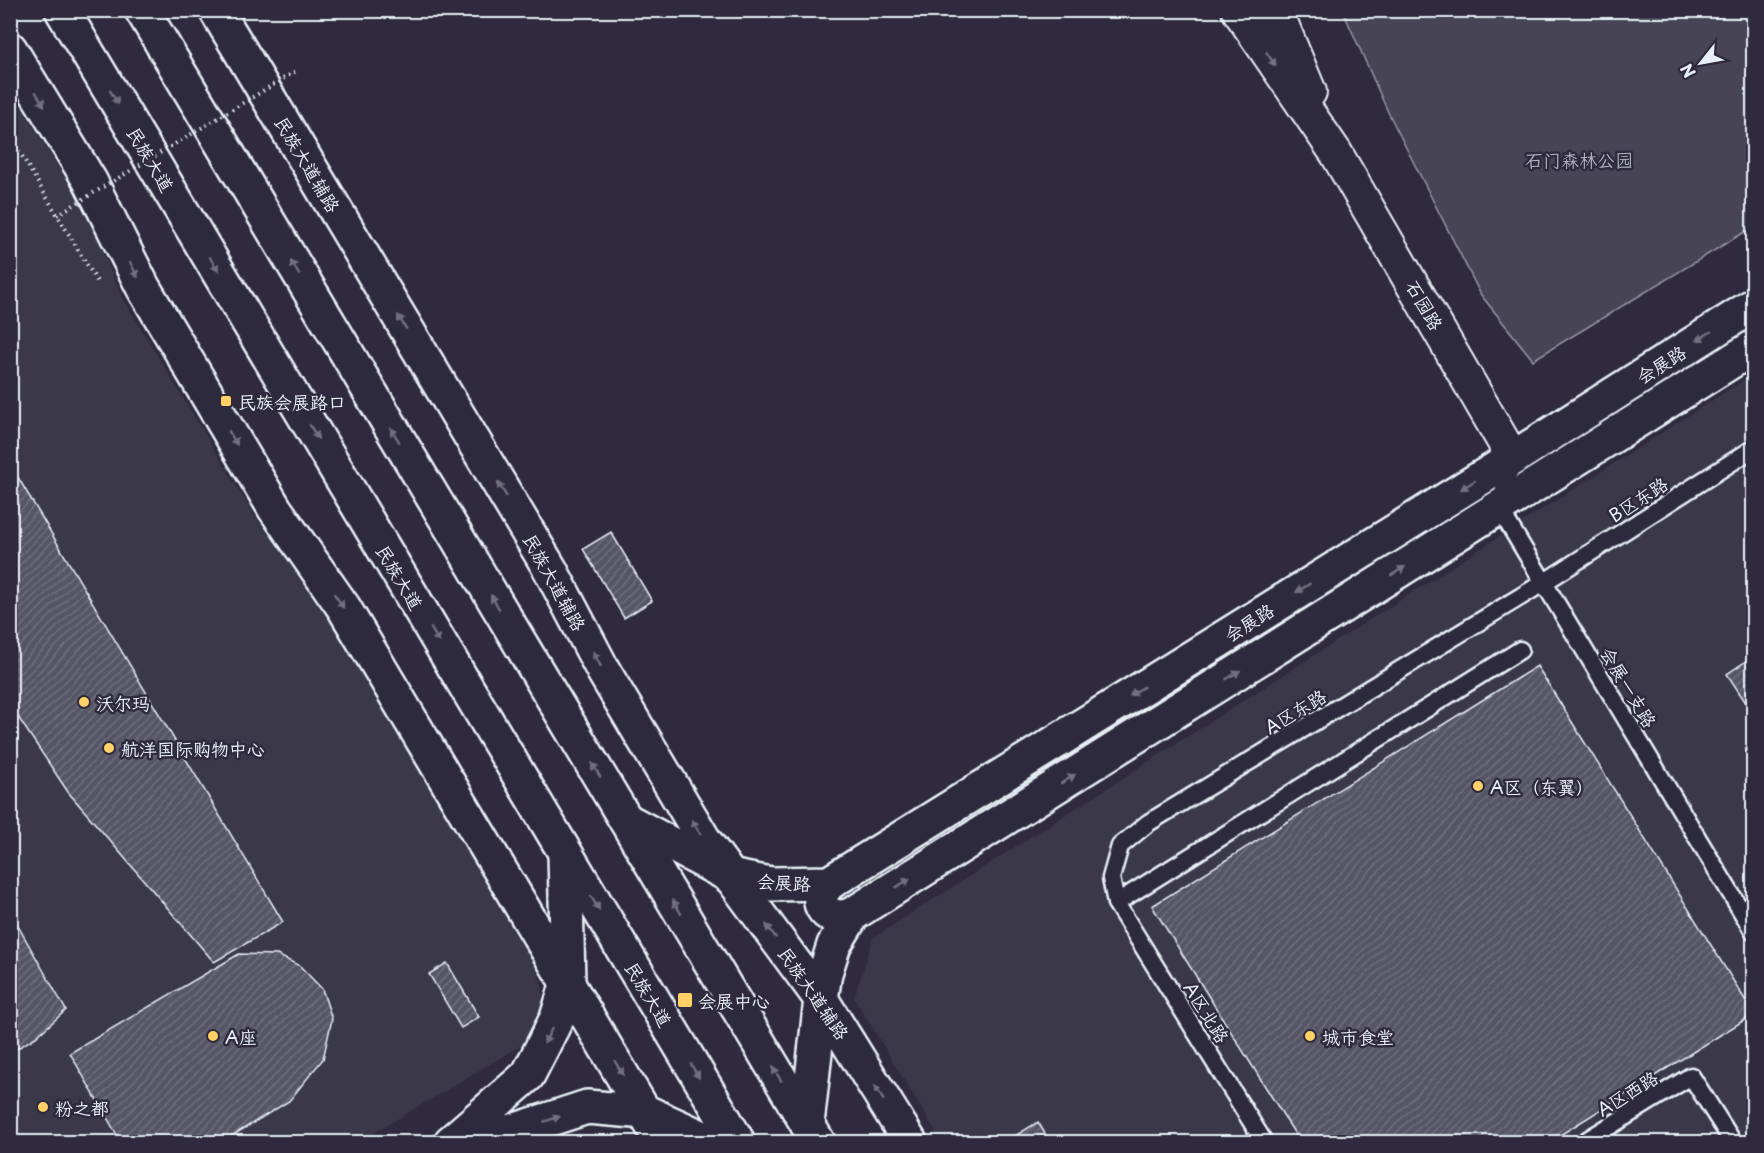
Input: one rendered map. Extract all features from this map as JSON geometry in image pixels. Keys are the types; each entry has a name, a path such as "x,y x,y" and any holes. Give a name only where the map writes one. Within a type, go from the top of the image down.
{"main road":[{"name":"民族大道","path":"62,10 738,1143"},
{"path":"142,10 812,1133"},
{"name":"民族大道辅路","path":"216,10 550,569 604,672 704,840 820,999 910,1143"},
{"path":"10,49 90,181 143,288 275,509 344,608 646,1112 662,1143"},
{"name":"会展路","path":"729,876 771,884 829,883 1514,458 1754,305"},
{"name":"会展路","path":"853,914 1754,347"},
{"path":"626,820 729,876"},
{"path":"453,1143 528,1075 557,1018 568,982 565,853"},
{"path":"829,883 821,895 824,909 836,918 844,919 853,914"},
{"path":"812,1133 820,999 834,945 853,914"},
{"path":"453,1143 513,1131 587,1107 646,1112 712,1143"}],"street":[{"name":"石园路","path":"1238,10 1336,153 1514,458"},
{"name":"石园路","path":"1276,10 1336,153"}],"lane":[{"name":"B区东路","path":"1543,583 1754,448"},
{"path":"1498,508 1514,458"},
{"name":"会展一支路","path":"1498,508 1754,932"},
{"name":"A区东路","path":"1116,903 1112,878 1120,846 1148,823 1543,583"},
{"path":"1116,903 1520,650"},
{"name":"A区北路","path":"1116,903 1264,1143"},
{"name":"A区西路","path":"1584,1143 1691,1076 1732,1143"}],"path":[{"path":"57,215 296,70"},
{"path":"19,152 98,283"}],"shaded area":[{"path":"10,88 88,216 121,295 254,515 325,607 532,956 543,989 539,1021 522,1045 359,1142 11,1142"},
{"path":"1753,374 1753,1142 942,1142 854,998 873,938"}],"green space":[{"name":"石门森林公园","path":"1343,11 1753,11 1753,227 1533,360 1481,295 1388,112"}],"building":[{"name":"航洋国际购物中心","path":"10,464 283,922 214,962 68,792 10,705"},
{"path":"611,532 652,601 624,618 583,549"},
{"path":"1754,656 1754,715 1727,674"},
{"name":"A区（东翼）","path":"1537,666 1754,1014 1549,1142 1300,1142 1152,906"},
{"path":"10,912 66,1010 36,1037 10,1053"},
{"name":"A座","path":"239,954 277,955 300,966 322,989 332,1019 323,1059 289,1101 222,1142 121,1142 70,1053"},
{"path":"447,963 479,1017 461,1028 429,974"},
{"path":"1038,1122 1050,1142 1005,1142"}],"place":[{"name":"民族会展路口","path":"226,401"},
{"name":"沃尔玛","path":"84,702"},
{"name":"航洋国际购物中心","path":"109,748"},
{"name":"A区（东翼）","path":"1478,786"},
{"name":"会展中心","path":"685,1000"},
{"name":"A座","path":"213,1036"},
{"name":"城市食堂","path":"1310,1036"},
{"name":"粉之都","path":"43,1107"}]}
